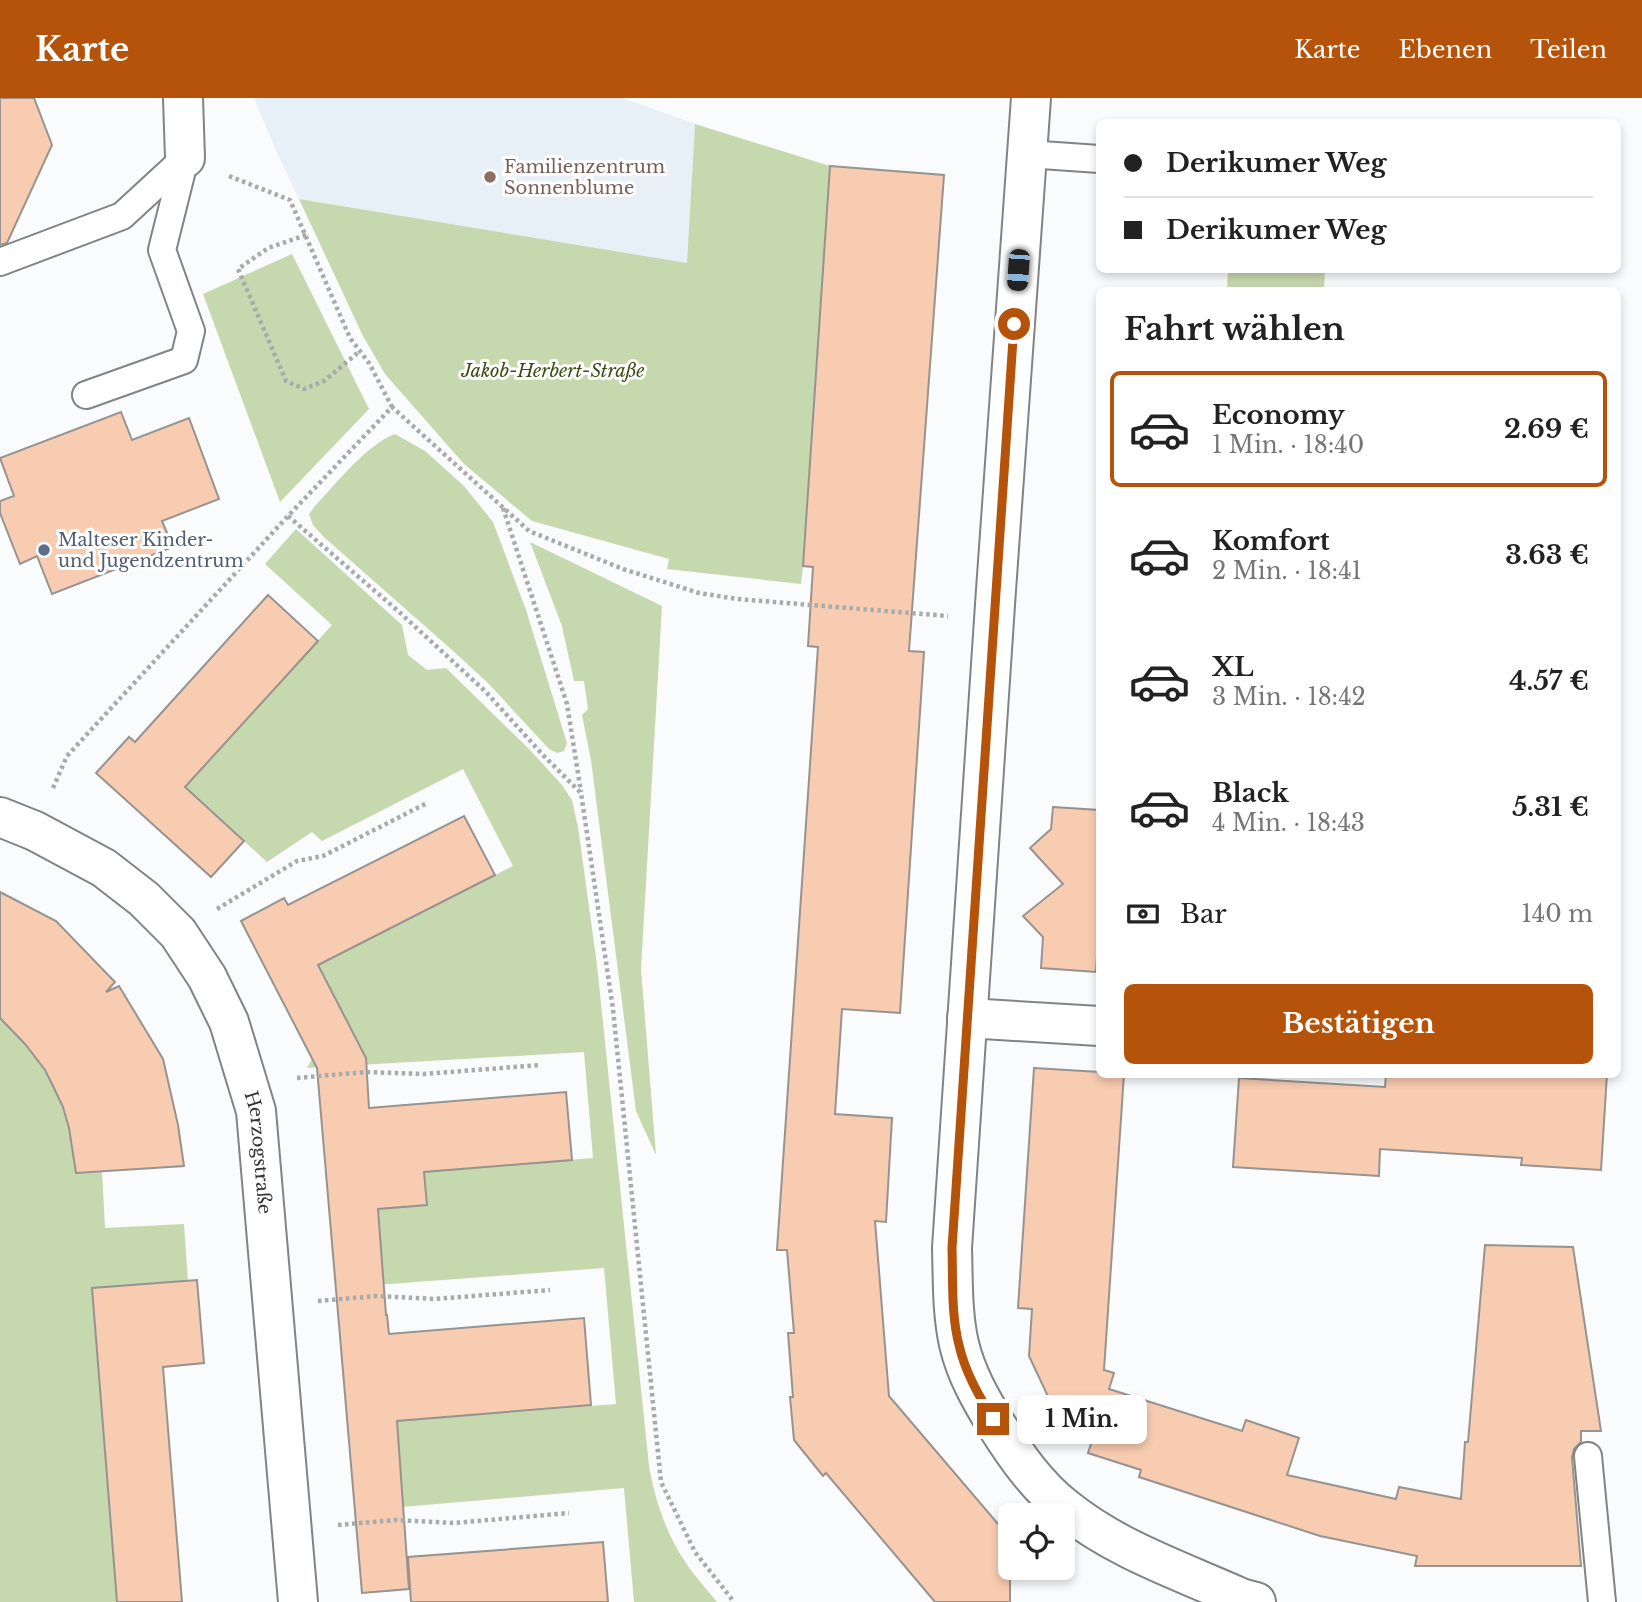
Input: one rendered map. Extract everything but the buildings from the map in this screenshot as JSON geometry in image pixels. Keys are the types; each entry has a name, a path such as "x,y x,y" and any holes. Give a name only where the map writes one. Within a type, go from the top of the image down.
{"street":[{"path":"183,98 185,158"},
{"path":"1031,98 952,1248 955,1323 959,1346 976,1390 1018,1458 1064,1507 1132,1551 1246,1601"},
{"name":"Herzogstraße","path":"0,817 35,831 104,868 144,899 178,933 207,977 229,1022 256,1111 298,1602"},
{"path":"967,1018 1096,1026"}],"lane":[{"path":"1027,154 1096,159"},
{"path":"0,262 122,216 185,158"},
{"path":"86,395 184,360 191,331 162,250 185,158"},
{"path":"1588,1456 1602,1602"}],"path":[{"path":"185,158 290,200 350,338 369,363 392,407 529,531 623,569 699,593 750,600 994,620"},
{"path":"306,235 268,248 237,269 286,381 304,388 324,381 360,351"},
{"path":"35,831 66,756 392,407"},
{"path":"503,507 567,704 612,1009 661,1482 695,1552 734,1602"},
{"path":"288,516 397,610 486,692 581,793"},
{"path":"178,933 297,861 323,856 427,803"},
{"path":"247,1082 366,1072 424,1074 540,1065"},
{"path":"272,1305 377,1296 435,1299 550,1290"},
{"path":"292,1529 395,1520 454,1523 569,1513"}],"shaded area":[{"name":"Familienzentrum Sonnenblume","path":"254,98 623,98 695,124 687,263 299,199"}],"green space":[{"name":"Jakob-Herbert-Straße","path":"695,124 830,166 801,584 667,569 669,559 532,521 464,464 385,374 363,336 299,199 687,263"},
{"path":"292,254 369,409 280,502 203,294"},
{"path":"1228,273 1325,273 1324,287 1227,287"},
{"path":"395,434 425,451 464,486 493,522 526,610 567,743 564,751 557,753 549,749 488,683 313,525 309,514 342,476 373,447"},
{"path":"296,529 402,625 408,655 427,670 446,668 529,749 572,800 597,965 649,1466 667,1529 679,1552 717,1602 634,1602 624,1488 378,1509 400,1469 397,1421 616,1404 604,1268 336,1288 332,1249 380,1245 378,1209 427,1205 424,1172 593,1158 584,1052 307,1068 312,1059 354,1036 318,965 513,866 463,769 322,841 312,832 267,862 185,787 332,625 265,564"},
{"path":"530,542 662,606 641,969 656,1155 636,1111 591,760 582,715 588,709 584,681 574,681 562,626"},
{"path":"0,1018 43,1068 58,1096 70,1134 76,1173 102,1172 105,1228 184,1224 188,1281 92,1288 117,1602 0,1602"}],"place":[{"name":"Familienzentrum Sonnenblume","path":"490,177"},
{"name":"Malteser Kinder- und Jugendzentrum","path":"44,550"}],"route":[{"path":"993,1419 980,1399 959,1346 953,1299 952,1248 1014,324"}]}
